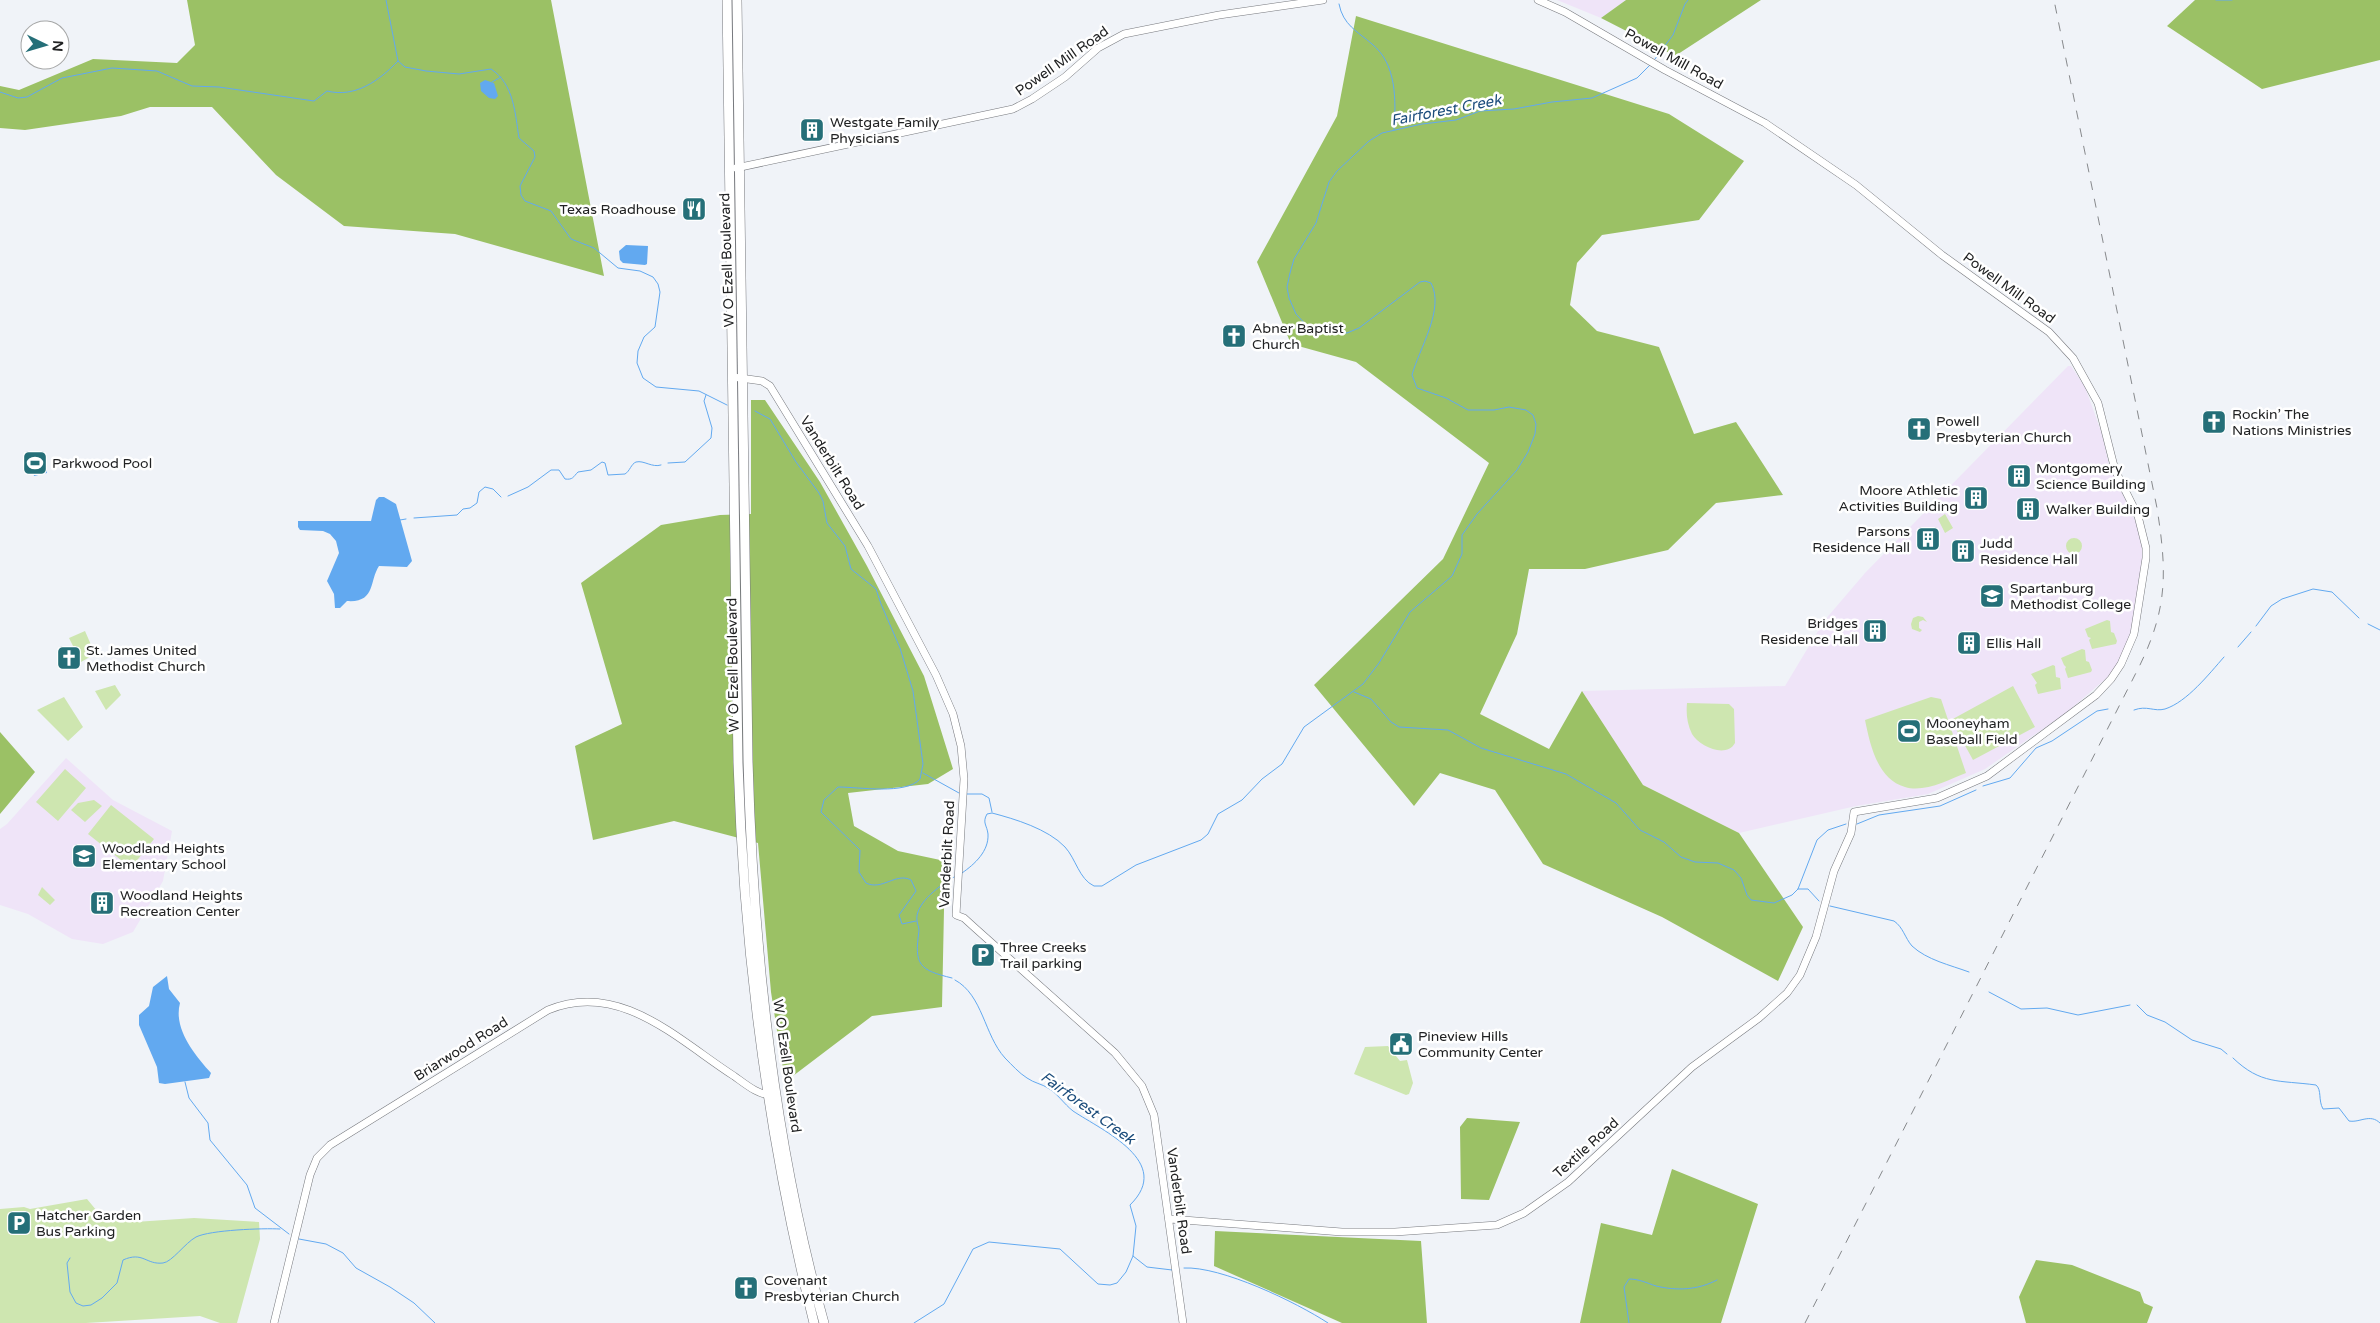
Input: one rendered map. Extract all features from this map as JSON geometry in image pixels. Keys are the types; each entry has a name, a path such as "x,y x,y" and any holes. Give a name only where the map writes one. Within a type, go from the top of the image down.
{"main road":[{"name":"W O Ezell Boulevard","path":"727,0 733,168 744,378 745,818"},
{"name":"W O Ezell Boulevard","path":"737,0 733,168 733,377 745,818 755,910 767,1095 792,1227 814,1323"},
{"name":"W O Ezell Boulevard","path":"760,1007 802,1232 824,1323"}],"street":[{"name":"Powell Mill Road","path":"733,168 800,152 1013,109 1032,100 1065,78 1098,48 1135,30 1219,15 1323,0"},
{"name":"Powell Mill Road","path":"1538,0 1565,12 1643,58 1754,117 1794,141 1856,185 1942,255 2058,340 2079,368 2098,403 2118,478 2135,511 2143,533 2146,558 2134,634 2121,664 2101,690 1997,769 1968,786 1929,800 1854,812"},
{"name":"Vanderbilt Road","path":"733,377 762,381 770,386 845,507 909,623 939,681 953,714 962,756 963,789 956,915 970,923 1115,1053 1142,1086 1154,1115 1183,1323"},
{"name":"Textile Road","path":"1170,1219 1342,1232 1395,1232 1497,1225 1524,1213 1568,1182 1692,1067 1788,993 1800,975 1816,937 1834,871 1850,833 1854,812"},
{"name":"Briarwood Road","path":"274,1323 310,1175 320,1153 548,1010 570,1003 589,1001 606,1002 631,1009 652,1020 716,1065 767,1095"},
{"path":"767,1095 777,1095"}],"shaded area":[{"path":"1557,0 1626,0 1601,18"},
{"name":"Spartanburg Methodist College","path":"2068,366 2071,366 2085,387 2102,434 2109,465 2139,529 2143,550 2143,566 2131,633 2121,659 2109,676 2066,713 1985,769 1928,794 1856,806 1739,833 1643,785 1582,691 1785,686 1824,621 1865,573"},
{"name":"Woodland Heights Elementary School","path":"66,758 113,800 172,831 163,881 133,932 103,944 72,939 28,914 0,905 0,829 7,824"}],"green space":[{"path":"187,0 551,0 604,276 455,234 344,226 276,175 212,107 150,107 121,116 25,130 0,128 0,86 19,90 93,59 177,63 195,45"},
{"path":"1626,0 1761,0 1675,56 1601,18"},
{"path":"2195,0 2380,0 2380,60 2262,89 2167,26"},
{"path":"1356,16 1669,114 1744,161 1699,220 1602,235 1577,263 1570,305 1597,331 1659,347 1694,434 1736,422 1783,495 1716,503 1668,550 1585,569 1529,569 1517,634 1480,714 1549,749 1582,691 1643,785 1739,833 1803,927 1778,981 1662,917 1543,864 1495,790 1440,773 1414,806 1314,685 1443,559 1489,463 1356,362 1291,344 1257,262 1337,116"},
{"path":"751,400 765,400 820,482 867,566 924,676 953,769 928,784 848,793 854,826 898,851 945,861 942,1007 872,1016 785,1082 771,992 758,843 674,821 593,840 575,746 622,724 581,583 661,525 720,515 751,514"},
{"path":"1945,514 1953,528 1945,533 1938,519"},
{"path":"2074,538 2080,540 2082,546 2080,552 2074,554 2068,552 2066,546 2068,540"},
{"path":"1923,617 1927,622 1923,620 1919,622 1919,628 1922,630 1920,632 1912,629 1911,624 1913,618"},
{"path":"2107,620 2110,621 2111,632 2114,633 2117,641 2116,644 2092,649 2089,640 2091,638 2088,637 2085,629"},
{"path":"85,631 95,654 81,662 69,638"},
{"path":"2082,649 2085,650 2086,661 2089,662 2092,670 2091,672 2068,678 2066,667 2061,658"},
{"path":"2053,665 2055,666 2056,677 2060,678 2061,689 2038,694 2035,685 2037,683 2031,674"},
{"path":"115,685 121,695 106,710 95,691"},
{"path":"2013,686 2035,727 1973,760 1951,720"},
{"path":"64,697 83,727 68,741 37,710"},
{"name":"Mooneyham Baseball Field","path":"1931,697 1941,699 1966,773 1928,787 1905,787 1895,783 1881,769 1872,750 1865,720"},
{"path":"1687,703 1729,704 1734,709 1735,743 1731,748 1725,750 1713,749 1700,743 1695,738 1688,722"},
{"path":"0,732 35,772 0,814"},
{"path":"65,769 86,788 58,821 36,802"},
{"path":"94,800 102,806 85,822 71,810 78,803"},
{"path":"111,805 154,839 131,868 88,834"},
{"path":"42,887 55,900 50,905 38,895"},
{"path":"1388,1046 1400,1061 1407,1060 1413,1083 1409,1094 1406,1095 1354,1074 1365,1047"},
{"path":"1467,1118 1520,1122 1489,1200 1461,1199 1460,1127"},
{"path":"1672,1169 1758,1204 1721,1323 1580,1323 1601,1223 1652,1235"},
{"path":"87,1199 102,1217 135,1222 194,1218 259,1222 260,1239 237,1323 220,1323 200,1316 86,1323 0,1323 0,1209 24,1207 30,1209"},
{"path":"1215,1231 1421,1241 1427,1323 1342,1323 1214,1266"},
{"path":"2036,1260 2072,1265 2140,1292 2144,1303 2153,1307 2147,1323 2026,1323 2019,1297"}],"water":[{"path":"485,80 494,83 498,96 495,99 489,98 481,91 480,83"},
{"path":"626,245 648,246 647,264 623,263 620,260 619,251"},
{"name":"Parkwood Pool","path":"37,458 39,469 46,468 47,473 34,476 31,459"},
{"path":"379,497 384,497 396,504 412,561 407,567 379,566 367,595 356,601 347,601 340,608 335,608 334,594 327,581 339,553 336,541 330,534 323,531 300,530 298,521 371,521 376,500"},
{"path":"167,976 169,989 180,1003 179,1013 183,1032 192,1050 211,1073 209,1078 165,1084 159,1083 157,1067 139,1025 139,1015 149,1006 153,987"}],"waterway":[{"path":"386,0 398,61 405,67 459,74 491,69 505,83 512,100 519,138 534,151 535,157 520,186 521,195 525,201 551,211 571,239 594,248 618,268 640,271 653,277 658,284 660,292 655,327 644,337 638,351 637,363 643,378 656,387 699,391 727,405"},
{"name":"Fairforest Creek","path":"1655,59 1673,35 1688,0"},
{"path":"2216,0 2232,0"},
{"path":"1339,4 1347,22 1380,52 1386,62 1395,95 1394,130"},
{"path":"0,92 18,98 27,97 62,78 112,68 157,71 192,86 219,87 314,101 327,91 347,92 366,86 383,75 398,61"},
{"name":"Fairforest Creek","path":"962,873 984,851 988,840 985,820 987,814 992,813 1011,818 1050,835 1065,847 1081,874 1094,886 1102,886 1136,865 1201,840 1208,834 1218,814 1242,800 1262,779 1282,764 1304,727 1363,684 1379,663 1410,612 1452,576 1462,554 1462,535 1477,514 1517,470 1528,452 1535,434 1536,424 1533,415 1526,410 1509,407 1494,410 1468,410 1446,398 1417,388 1412,375 1433,317 1435,305 1431,283 1420,282 1359,328 1347,333 1317,331 1309,328 1296,314 1289,298 1287,287 1290,273 1294,259 1316,223 1329,182 1337,171 1369,141 1382,133 1422,124 1456,120 1480,111 1514,109 1552,102 1592,98 1637,78 1651,64"},
{"path":"492,82 501,77"},
{"path":"668,463 685,462 711,438 712,428 704,401 706,395"},
{"path":"755,411 770,419 796,462 819,493 823,501 827,523 845,546 851,569 876,589 900,648 913,691 923,764 920,779 913,784 893,789 838,787 824,800 821,812 860,850 859,872 866,883 878,885 900,878 911,880 916,891 899,915 902,924 916,921"},
{"path":"508,496 528,487 551,470 559,470 565,479 570,479 578,472 591,470 602,462 605,463 608,475 625,474 636,462 654,466 661,465"},
{"path":"414,518 457,515 463,509 470,508 477,503 479,492 485,487 493,489 501,497"},
{"path":"400,520 406,519"},
{"path":"2256,626 2271,606 2282,599 2313,589 2332,592 2359,618"},
{"path":"2368,624 2380,630"},
{"path":"2238,647 2251,632"},
{"path":"2134,710 2143,708 2161,710 2173,705 2197,687 2224,657"},
{"path":"1354,692 1371,699 1391,722 1399,727 1448,730 1481,748 1566,774 1616,803 1640,830 1664,842 1681,857 1695,862 1718,863 1734,870 1741,878 1747,895 1751,900 1774,903 1792,895 1798,889 1817,840 1828,830 1846,824"},
{"path":"1983,786 2010,778 2036,748 2052,741 2097,711 2108,709"},
{"path":"923,773 959,793"},
{"path":"1857,824 1879,815 1940,806 1976,790"},
{"path":"967,794 982,794 989,798 992,812"},
{"name":"Fairforest Creek","path":"952,978 932,972 921,964 917,952 919,931 917,914 930,894 956,876"},
{"path":"1798,889 1808,889 1819,901"},
{"path":"1830,906 1894,921 1900,926 1912,946 1918,951 1939,962 1969,972"},
{"name":"Fairforest Creek","path":"914,1323 944,1304 973,1249 989,1242 1060,1249 1098,1284 1110,1285 1117,1283 1126,1272 1133,1256 1136,1226 1130,1205 1141,1189 1144,1175 1139,1162 1129,1149 1116,1138 1073,1111 1051,1090 1024,1076 1005,1058 992,1038 972,995 955,980"},
{"path":"1989,992 2021,1009 2047,1008 2078,1015 2130,1005"},
{"path":"2137,1005 2147,1015 2165,1022 2192,1040 2221,1049 2227,1054"},
{"path":"2233,1058 2253,1073 2271,1080 2316,1085 2323,1109 2339,1108 2349,1121 2369,1118 2380,1123"},
{"path":"185,1082 189,1098 208,1123 210,1140 247,1185 255,1208 289,1234"},
{"path":"70,1258 67,1263 70,1292 76,1303 83,1306 91,1305 102,1298 117,1283 123,1260 135,1257 163,1263 167,1262 196,1237 237,1230 280,1229"},
{"path":"299,1239 326,1244 343,1253 356,1268 414,1303 435,1323"},
{"path":"1133,1256 1147,1267 1172,1270"},
{"path":"1184,1268 1218,1273 1258,1287 1297,1305 1328,1323"},
{"path":"1629,1323 1624,1287 1629,1279 1640,1280 1664,1288 1680,1289 1695,1288 1717,1280"}],"railway":[{"path":"1805,1323 2139,667 2149,646 2160,608 2163,571 2157,508 2054,0"}],"place":[{"name":"Westgate Family Physicians","path":"812,130"},
{"name":"Texas Roadhouse","path":"694,209"},
{"name":"Abner Baptist Church","path":"1234,336"},
{"name":"Rockin’ The Nations Ministries","path":"2214,422"},
{"name":"Powell Presbyterian Church","path":"1919,429"},
{"name":"Parkwood Pool","path":"35,463"},
{"name":"Montgomery Science Building","path":"2019,476"},
{"name":"Moore Athletic Activities Building","path":"1976,498"},
{"name":"Walker Building","path":"2028,509"},
{"name":"Parsons Residence Hall","path":"1928,539"},
{"name":"Judd Residence Hall","path":"1963,551"},
{"name":"Spartanburg Methodist College","path":"1992,596"},
{"name":"Bridges Residence Hall","path":"1875,631"},
{"name":"Ellis Hall","path":"1969,643"},
{"name":"St. James United Methodist Church","path":"69,658"},
{"name":"Mooneyham Baseball Field","path":"1909,731"},
{"name":"Woodland Heights Elementary School","path":"84,856"},
{"name":"Woodland Heights Recreation Center","path":"102,903"},
{"name":"Three Creeks Trail parking","path":"983,955"},
{"name":"Pineview Hills Community Center","path":"1401,1044"},
{"name":"Hatcher Garden Bus Parking","path":"19,1223"},
{"name":"Covenant Presbyterian Church","path":"746,1288"}]}
